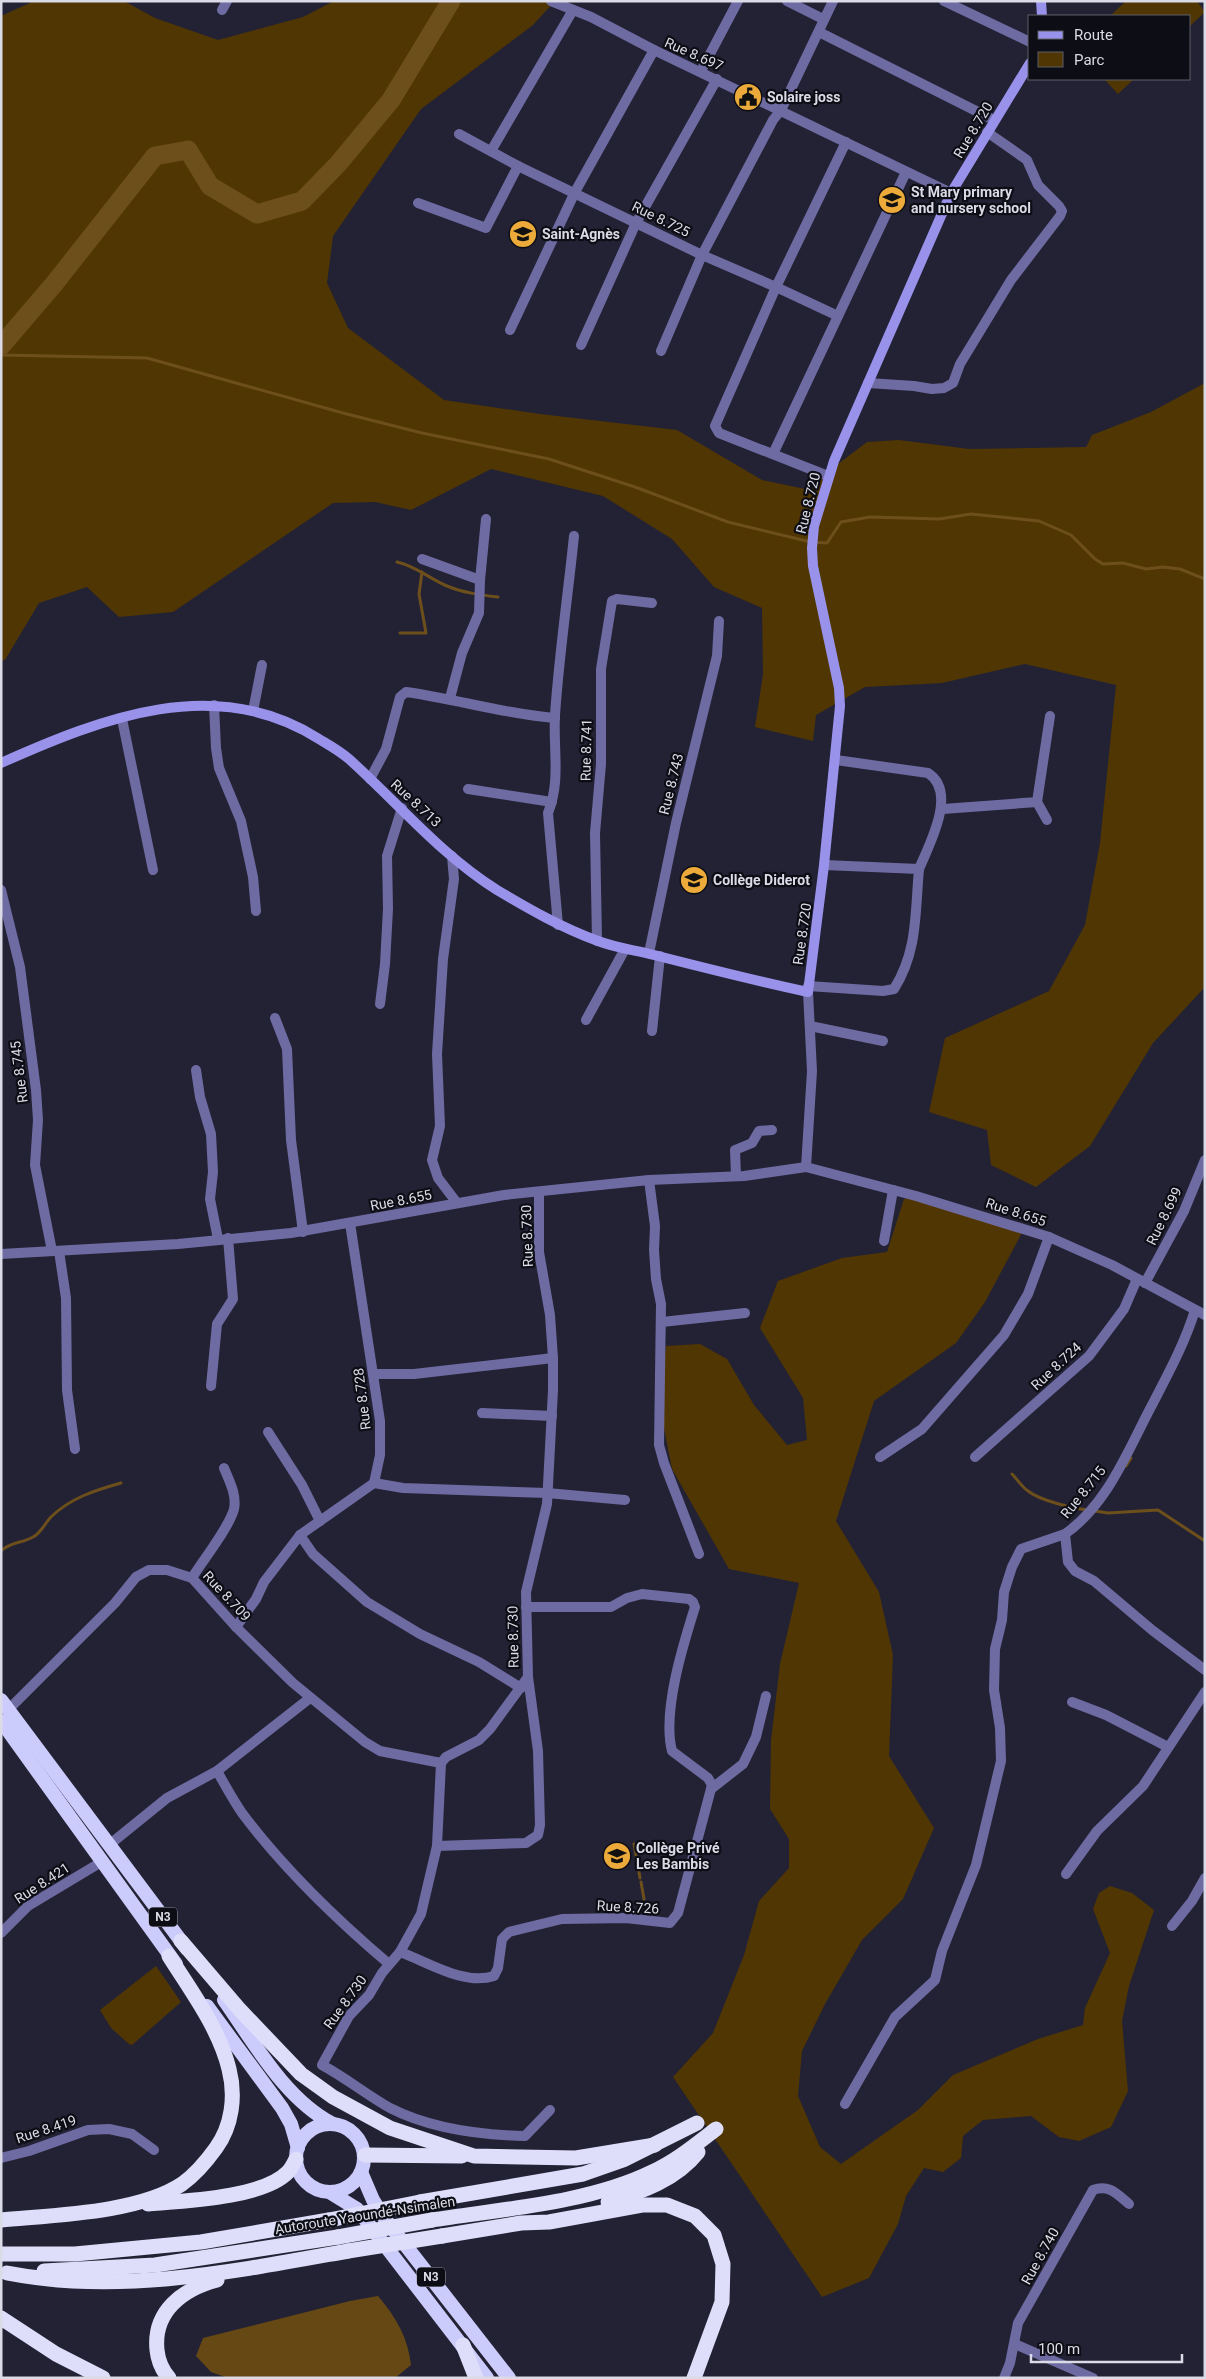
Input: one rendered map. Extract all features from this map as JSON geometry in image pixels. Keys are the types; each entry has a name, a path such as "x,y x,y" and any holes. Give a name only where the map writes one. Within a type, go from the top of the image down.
{"highway":[{"name":"N3","path":"3,1710 110,1845 282,2079 303,2104 317,2115 333,2124 345,2127 354,2134 361,2143 365,2155"},
{"name":"N3","path":"3,1710 102,1862 169,1956 278,2102 291,2124 303,2179 311,2186 331,2193 357,2209 487,2378"},
{"path":"181,1941 240,2010 301,2074 317,2086 333,2097 390,2128 474,2156"},
{"path":"130,2205 181,2184 202,2167 222,2139 230,2118 232,2096 230,2070 222,2047 169,1956"},
{"name":"Autoroute Yaoundé-Nsimalen","path":"1,2254 75,2254 201,2242 583,2174 655,2145 697,2123"},
{"path":"1,2220 178,2201 248,2191 277,2180 289,2172 297,2153 311,2130 322,2125 333,2124"},
{"name":"Autoroute Yaoundé-Nsimalen","path":"4,2273 154,2265 338,2237 570,2198 613,2188 667,2165 716,2129 696,2155 675,2175 634,2195 521,2224"},
{"path":"331,2193 348,2189 362,2172 365,2155 576,2158 655,2145"},
{"name":"N3","path":"362,2172 373,2200 385,2219 509,2378"},
{"path":"4,2273 44,2280 117,2280 192,2276 262,2267 348,2251 521,2224 549,2222 642,2205 666,2205 695,2216 714,2235 723,2264 722,2302 694,2378"},
{"path":"169,2378 164,2372 158,2356 156,2338 160,2320 172,2303 187,2292 203,2284 262,2267"},
{"path":"1,2318 56,2354 103,2378"},
{"path":"462,2345 476,2378"}],"main road":[{"path":"1041,1 1042,15"},
{"name":"Rue 8.720","path":"808,989 836,760 840,706 839,688 813,566 812,536 819,505 828,476 951,194 1028,66"},
{"name":"Rue 8.713","path":"1,763 55,739 165,708 214,705 253,711 279,718 309,733 346,757 452,856 497,889 558,924 597,941 625,950 649,953 808,989"}],"street":[{"path":"551,1 654,50"},
{"path":"701,72 738,1"},
{"path":"787,1 823,19"},
{"path":"661,351 702,255 773,120 781,110 833,1"},
{"path":"944,1 1028,41"},
{"path":"491,151 573,10"},
{"path":"819,32 994,120"},
{"name":"Rue 8.697","path":"510,330 575,192 654,50 951,194"},
{"path":"581,345 636,223 717,79"},
{"path":"868,383 914,386 932,390 944,388 954,383 960,364 1011,280 1060,216 1062,211 1038,185 1027,160 987,132"},
{"name":"Rue 8.725","path":"459,134 518,166 702,255 838,316"},
{"path":"828,476 719,433 715,426 776,287 846,142"},
{"path":"418,203 486,228 518,166"},
{"path":"773,454 906,172"},
{"path":"450,698 462,653 479,613 486,519"},
{"path":"558,924 548,813 556,781 555,718 574,536"},
{"path":"422,559 480,580"},
{"name":"Rue 8.741","path":"597,941 595,833 601,764 601,669 612,601 617,599 652,603"},
{"name":"Rue 8.743","path":"649,953 676,824 717,656 719,621"},
{"path":"253,711 262,666"},
{"path":"370,779 386,749 402,694 406,692 450,698 533,716 555,718"},
{"path":"214,705 219,768 230,790 242,824 253,876 256,911"},
{"path":"1047,820 1038,802 1050,716"},
{"path":"122,719 153,870"},
{"path":"806,1167 812,1090 808,989 883,991 894,989 904,974 914,942 919,869 942,810 938,783 928,773 836,760"},
{"path":"468,789 552,802"},
{"path":"942,810 1038,802"},
{"path":"380,1004 385,964 388,910 387,856 402,808"},
{"path":"452,856 454,879 443,959 438,1054 440,1126 432,1160 438,1178 457,1203"},
{"path":"824,865 919,869"},
{"name":"Rue 8.745","path":"1,890 20,967 36,1090 38,1120 35,1165 66,1298 67,1382 75,1449"},
{"path":"586,1020 625,950"},
{"path":"652,1031 660,956"},
{"path":"275,1018 288,1049 290,1140 303,1232"},
{"path":"810,1026 882,1041"},
{"path":"196,1070 200,1097 212,1134 213,1172 210,1199 218,1239"},
{"path":"736,1176 735,1150 752,1142 759,1131 772,1130"},
{"name":"Rue 8.699","path":"1141,1281 1184,1211 1205,1160"},
{"name":"Rue 8.655","path":"1,1254 303,1232 457,1203 539,1192 649,1180 736,1176 806,1167 893,1190 1049,1237 1082,1251 1200,1313"},
{"path":"649,1180 662,1322 659,1445 664,1463 700,1554"},
{"path":"884,1241 893,1190"},
{"name":"Rue 8.730","path":"539,1192 540,1264 550,1315 554,1358 547,1493 542,1530 526,1592 528,1677 484,1735 441,1763 437,1846 425,1902 400,1952 389,1964 369,1995 349,2016 322,2065 392,2108 424,2122 480,2134 525,2136 550,2110"},
{"name":"Rue 8.728","path":"350,1224 380,1421 380,1456 374,1482"},
{"path":"880,1457 922,1429 1004,1335 1028,1294 1049,1237"},
{"path":"211,1386 217,1324 233,1299 228,1238"},
{"name":"Rue 8.724","path":"975,1457 1089,1356 1124,1309 1141,1281"},
{"path":"662,1322 745,1313"},
{"name":"Rue 8.715","path":"1200,1313 1109,1486 1081,1520 1065,1534 1068,1562 1075,1571 1094,1581 1152,1630 1205,1670"},
{"path":"373,1374 414,1374 554,1358"},
{"path":"482,1413 552,1416"},
{"path":"268,1432 302,1485 320,1521"},
{"path":"192,1578 228,1523 234,1508 233,1492 224,1468"},
{"path":"236,1627 256,1599 264,1582 300,1535 374,1482 403,1488 547,1493 625,1500"},
{"path":"845,2104 895,2017 935,1980 942,1951 976,1865 1001,1761 994,1661 1002,1620 1004,1592 1012,1567 1021,1549 1065,1534"},
{"path":"300,1535 314,1554 367,1602 420,1634 479,1662 520,1688"},
{"name":"Rue 8.709","path":"3,1710 115,1603 136,1577 149,1570 167,1570 192,1578 236,1627 310,1698 365,1742 380,1751 441,1763"},
{"path":"526,1607 611,1607 627,1598 642,1594 688,1599 695,1607 680,1656 668,1731 672,1751 708,1778 712,1785 711,1789"},
{"path":"437,1846 526,1842 538,1835 540,1825 538,1751 528,1677"},
{"path":"1066,1874 1097,1831 1142,1786 1205,1692"},
{"path":"711,1789 744,1764 756,1737 766,1696"},
{"path":"110,1845 167,1798 217,1771 310,1698"},
{"path":"1072,1702 1106,1715 1168,1747"},
{"path":"217,1771 242,1812 280,1859 363,1942 389,1964"},
{"name":"Rue 8.726","path":"400,1952 429,1965 476,1979 486,1979 494,1976 498,1968 502,1939 509,1932 562,1919 626,1918 670,1922 678,1913 711,1789"},
{"name":"Rue 8.421","path":"1,1933 28,1906 102,1862"},
{"path":"1172,1926 1192,1901 1205,1878"},
{"name":"Rue 8.419","path":"1,2158 29,2151 88,2130 109,2129 132,2134 154,2150"},
{"name":"Rue 8.740","path":"1004,2378 1015,2344 1014,2332 1018,2323 1093,2190 1101,2187 1111,2189 1128,2204"},
{"path":"1015,2344 1093,2378"}],"green space":[{"path":"34,1 124,1 155,18 218,40 303,17 334,1 555,1 533,25 421,109 333,236 327,283 348,328 444,400 540,414 677,430 762,480 805,489 867,442 899,440 969,449 1086,447 1092,435 1151,412 1205,383 1205,987 1153,1043 1090,1146 1036,1187 991,1165 987,1130 929,1112 945,1038 1049,991 1085,925 1100,843 1116,685 1025,664 942,683 865,687 816,715 813,741 755,727 763,674 762,608 714,587 672,539 603,496 491,469 411,510 375,502 333,503 173,612 119,617 87,587 39,603 5,660 1,661 1,16"},
{"path":"1126,1 1197,1 1205,12 1191,25 1191,15 1111,15"},
{"path":"1105,80 1133,80 1118,94"},
{"path":"916,1196 1024,1229 985,1302 956,1343 874,1401 836,1521 879,1592 893,1655 889,1756 934,1828 903,1899 862,1940 825,2004 802,2051 798,2096 820,2147 841,2164 918,2110 953,2075 1038,2039 1083,2025 1085,2008 1110,1953 1093,1909 1099,1893 1110,1886 1132,1893 1154,1910 1129,1986 1122,2021 1128,2091 1111,2127 1079,2141 1059,2137 1031,2116 983,2120 963,2136 961,2158 943,2172 924,2168 906,2196 898,2224 869,2278 822,2297 673,2077 713,2033 744,1955 759,1901 789,1868 789,1839 770,1809 771,1740 780,1664 799,1583 729,1569 672,1469 659,1402 666,1346 700,1344 727,1359 754,1405 787,1445 807,1440 803,1398 760,1328 778,1281 842,1258 887,1252 904,1199"},
{"path":"156,1966 181,2002 132,2045 111,2028 100,2010"}],"shaded area":[{"path":"378,2296 400,2328 409,2355 411,2365 395,2378 228,2378 211,2372 196,2356 203,2338 350,2301"}],"waterway":[{"path":"1,346 54,284 155,156 188,150 210,186 257,214 302,201 338,164 391,100 451,1"},
{"path":"1,355 147,358 422,433 549,459 635,487 728,522 811,542 827,543 841,522 870,517 939,519 971,514 1039,521 1071,535 1095,559 1103,564 1123,563 1146,569 1163,567 1180,569 1205,579"},
{"path":"397,562 410,566 453,588 498,597"},
{"path":"400,633 426,633 419,594 422,572"},
{"path":"1126,1466 1131,1458"},
{"path":"1012,1474 1026,1489 1040,1498 1066,1506 1089,1510"},
{"path":"1,1551 8,1546 36,1535 51,1517 66,1505 93,1492 121,1483"},
{"path":"1095,1511 1108,1513 1158,1510 1205,1541"},
{"path":"634,1844 640,1878"},
{"path":"641,1882 644,1899"}],"place":[{"name":"Solaire joss","path":"748,97"},
{"name":"St Mary primary and nursery school","path":"892,200"},
{"name":"Saint-Agnès","path":"523,234"},
{"name":"Collège Diderot","path":"694,880"},
{"name":"Collège Privé Les Bambis","path":"617,1856"}]}
